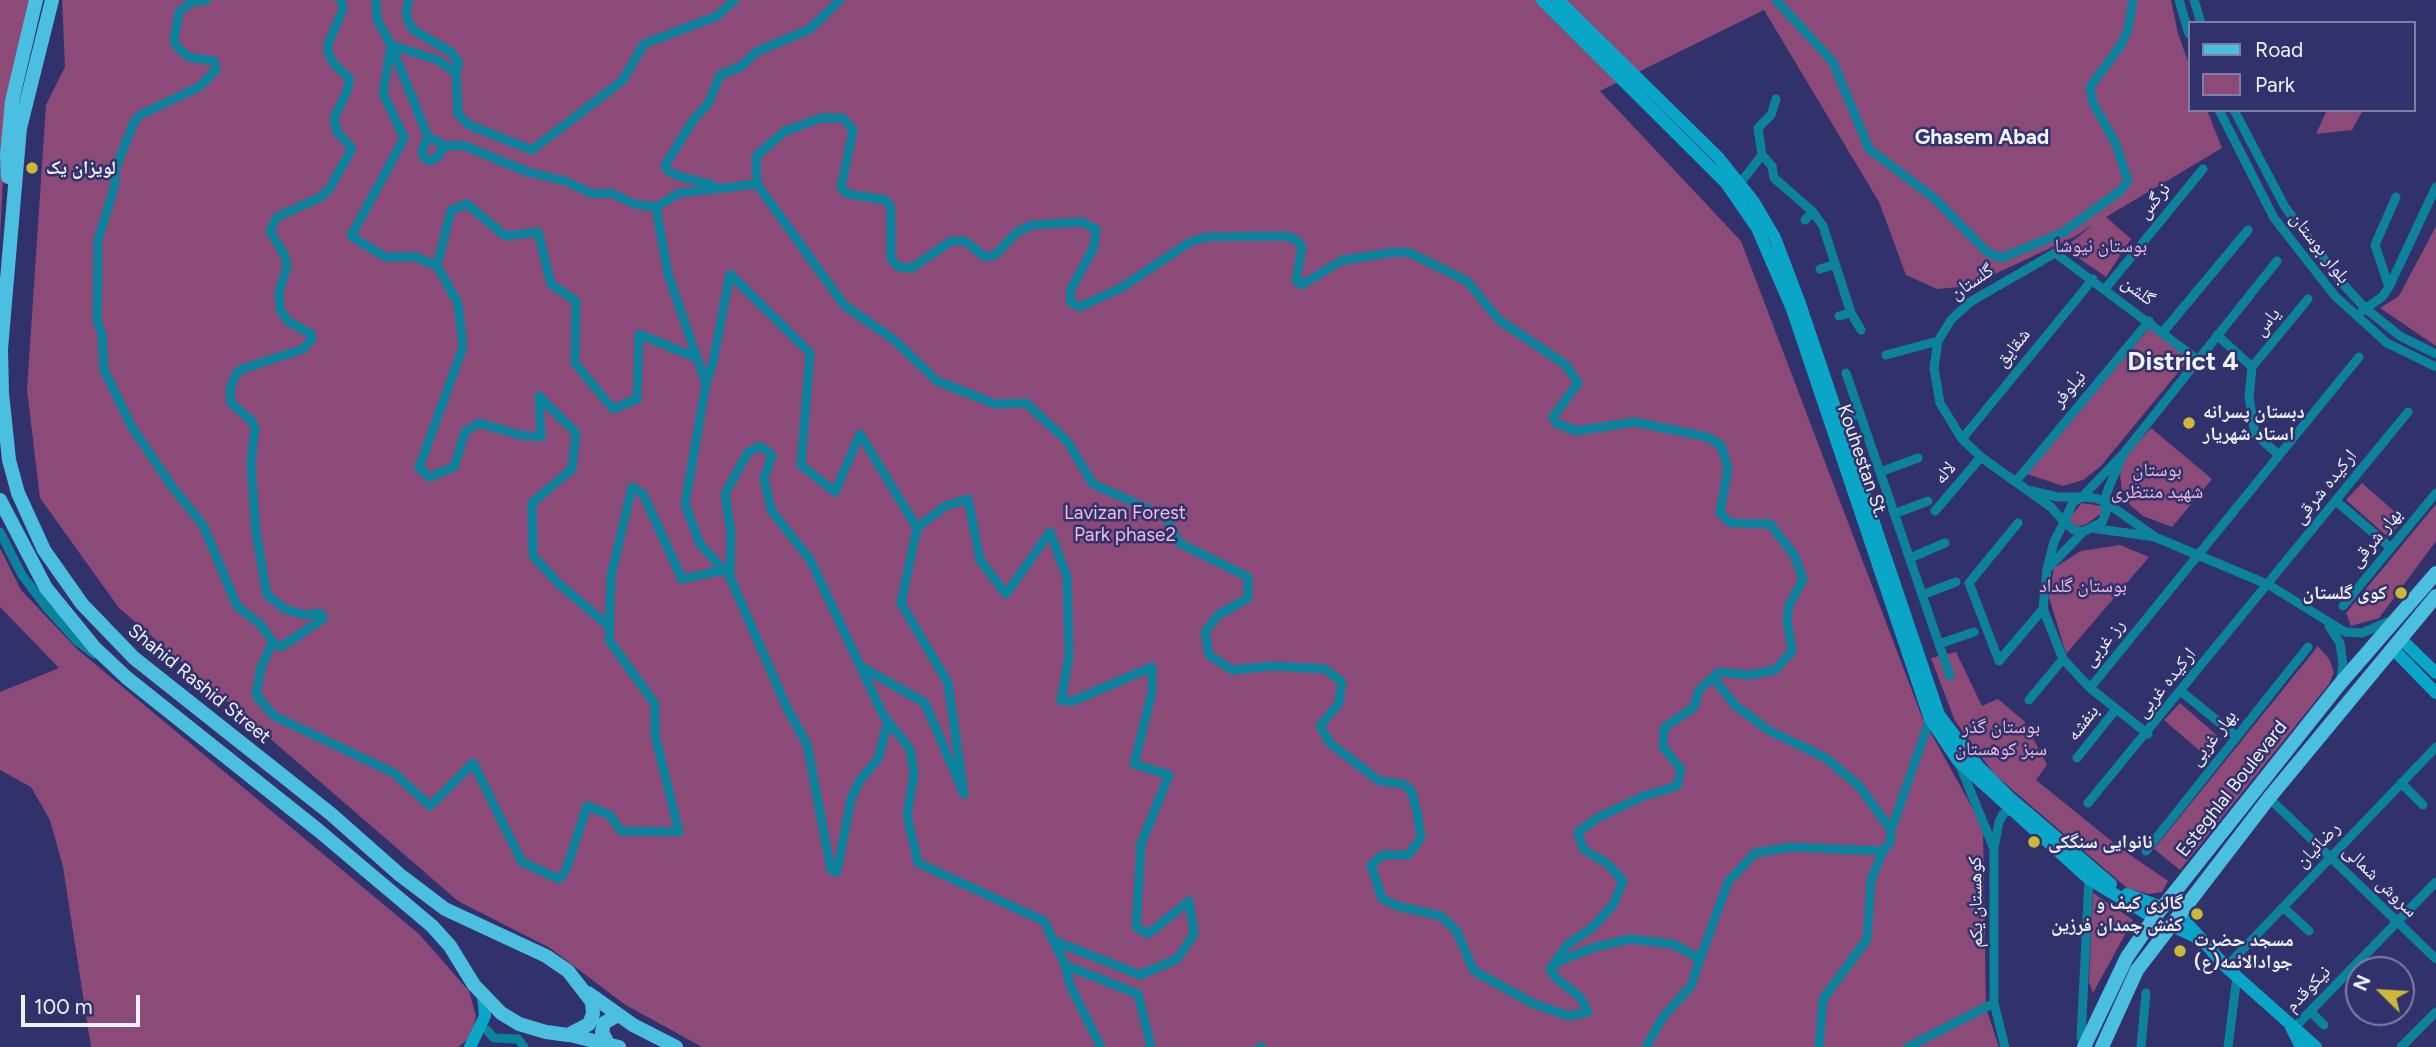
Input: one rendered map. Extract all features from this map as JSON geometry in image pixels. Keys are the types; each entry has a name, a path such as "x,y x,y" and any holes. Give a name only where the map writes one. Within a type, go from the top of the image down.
{"main road":[{"path":"11,217 7,156 10,112 36,0"},
{"name":"Shahid Rashid Street","path":"52,0 20,128 1,349 6,437 18,493 44,550 100,624 134,658 331,814 409,882 445,909 498,936 546,956 568,971 584,990"},
{"name":"Kouhestan St.","path":"1542,0 1595,44 1741,182 1766,221 1782,257 1939,715 1978,766 2090,874"},
{"name":"Kouhestan St.","path":"1558,0 1595,44 1726,183 1767,248 1792,309 1930,719 1958,761 2011,810 2090,874 2158,913"},
{"name":"Shahid Rashid Street","path":"0,500 46,588 70,621 127,678 409,905 450,946 482,995 501,1013 533,1029 569,1035"},
{"name":"Esteghlal Boulevard","path":"2082,1042 2127,957 2158,913 2339,685 2394,618 2436,573"},
{"name":"Esteghlal Boulevard","path":"2102,1047 2137,970 2269,798 2436,596"},
{"path":"2397,644 2417,654 2436,673"},
{"path":"2397,644 2411,668 2436,693"},
{"path":"2411,668 2408,657 2417,654"},
{"path":"2158,913 2194,929 2226,967 2316,1047"},
{"path":"584,990 618,1015 676,1047"},
{"path":"569,1035 589,1024 593,1014 592,1002 584,990"},
{"path":"470,1047 482,1028 485,1016 482,995"},
{"path":"470,1047 501,1013"},
{"path":"613,1044 602,1032 604,1023 618,1015"},
{"path":"2294,1028 2301,1047"},
{"path":"569,1035 613,1044"}],"street":[{"path":"207,0 191,2 178,12 174,40 177,47 189,57 214,61 216,70 199,87 140,115 134,122 116,167 114,187 98,240 97,320 102,335 104,370 132,427 173,488 204,525 237,606 261,625 273,642 281,647 324,618 319,613 305,615 285,609 267,595 256,533 256,498 251,463 255,428 252,421 231,403 230,389 236,374 242,369 266,358 303,349 312,339 311,334 289,322 280,310 279,292 287,267 285,256 270,231 277,217 321,197 330,188 352,148 337,132 334,118 348,89 349,78 334,64 328,52 328,44 343,9 341,0"},
{"path":"376,0 377,19 391,46 428,137 441,143 442,148"},
{"path":"409,0 406,11 409,24 415,31 451,52 459,63 456,73 458,114 469,125 532,150 622,81 644,44 717,16 736,0"},
{"path":"718,186 678,176 667,170 666,165 694,119 708,104 720,75 742,66 756,52 810,29 840,0"},
{"path":"1780,1 1833,62 1869,149 1934,198 1987,252 2001,258 2062,233 2120,191 2128,181 2116,144 2093,103 2090,87 2121,45 2128,29 2133,0"},
{"path":"2179,0 2188,31"},
{"path":"2194,0 2200,21"},
{"path":"391,46 383,93 404,138 351,236 385,257 416,257 437,266 458,303 463,347 419,468 429,477 454,467 465,432 479,423 541,438 539,396 576,433 572,469 532,503 533,556 559,584 610,628"},
{"path":"391,46 438,60 456,73"},
{"path":"1776,99 1771,115 1758,128 1762,155 1772,166 1774,178 1813,212 1823,226 1833,265 1851,313 1861,330"},
{"name":"بلوار بوستان","path":"2220,112 2274,218 2308,264 2356,316 2402,353 2436,367"},
{"name":"بلوار بوستان","path":"2235,112 2285,207 2309,243 2365,308 2410,341 2436,354"},
{"path":"821,118 843,118 853,130 841,188 848,194 886,200 891,208 891,259 899,267 912,268 951,241 965,241 985,257 995,255 1017,232 1032,225 1081,222 1096,229 1094,247 1071,289 1070,301 1079,307 1119,289 1190,242 1206,237 1286,236 1298,241 1302,247 1296,280 1301,285 1343,260 1395,252 1410,253 1467,281 1499,320 1566,365 1578,383 1553,417 1556,424 1576,431 1635,422 1707,437 1721,445 1728,468 1720,513 1731,523 1770,524 1795,556 1803,580 1789,605 1787,620 1792,651 1775,670 1750,675 1719,672 1699,691 1694,706 1664,728 1663,747 1681,769 1677,786 1644,796 1599,817 1578,832 1583,849 1608,864 1623,881 1613,905 1593,927 1567,946 1550,968 1556,978 1580,997 1588,1012 1569,1016 1534,1004 1474,971 1456,930 1441,916 1397,906 1382,898 1371,865 1383,855 1408,855 1421,838 1417,812 1411,790 1403,784 1379,780 1330,743 1320,726 1339,703 1342,682 1325,669 1273,666 1232,670 1209,655 1205,632 1218,615 1248,597 1248,577 1179,542 1166,517 1093,484 1067,441 1026,403 995,404 937,382 893,339 844,305 757,184 756,156 785,131 821,118"},
{"path":"428,137 422,150 424,159 430,161 436,158 442,148 451,145 465,146 528,172 565,181 593,194 611,193 634,204 656,207 679,193 718,186 757,184"},
{"path":"1741,182 1762,155"},
{"name":"نرگس","path":"2105,289 2203,169"},
{"path":"2356,316 2382,297 2389,288 2436,187"},
{"path":"2389,288 2375,245 2396,197"},
{"path":"437,266 451,210 467,204 505,236 538,232 551,284 576,301 575,363 612,409 637,399 639,334 697,358"},
{"path":"656,207 668,274 706,384"},
{"path":"2274,218 2285,207"},
{"path":"1805,220 1813,212"},
{"path":"2163,332 2248,230"},
{"name":"گلشن","path":"2055,253 2198,360"},
{"name":"گلستان","path":"1938,341 1951,320 1970,302 2055,253"},
{"path":"2148,734 2090,688 2063,659 2043,609 2047,569 2054,542 2073,502 2124,453 2277,261"},
{"path":"1820,269 1833,265"},
{"path":"888,721 878,759 860,780 851,799 837,872 831,870 807,744 787,708 727,573 701,544 685,504 706,384 713,362 730,274 810,353 801,465 835,492 860,434 917,528"},
{"name":"شقایق","path":"1962,439 2093,279"},
{"name":"یاس","path":"2252,368 2308,299"},
{"path":"1839,316 1851,313"},
{"name":"نیلوفر","path":"2017,480 2149,321"},
{"path":"2217,335 2252,368 2249,397 2255,434 2279,455"},
{"path":"1886,355 1938,341 1934,368 1937,392 1945,415 1962,439 1981,457 2052,507 2074,530 2155,537"},
{"path":"2402,353 2410,341"},
{"name":"رز غربی","path":"2090,688 2359,357"},
{"path":"1846,373 1950,676"},
{"name":"ارکیده شرقی","path":"2269,584 2408,412"},
{"path":"1838,422 1860,413"},
{"path":"727,573 731,533 725,495 748,452 760,446 772,455 764,478 771,510 811,561 888,721 910,749 914,773 908,815 918,863 1044,921 1065,965 1070,985 1101,1047"},
{"path":"2047,569 2088,530 2102,522 2106,512 2104,501 2124,453"},
{"name":"لاله","path":"1935,511 1981,457"},
{"path":"1880,472 1917,458"},
{"path":"273,642 261,667 256,695 274,716 394,774 430,806 473,763 522,862 559,880 566,870 587,806 610,815 621,831 679,832 655,735 655,704 609,640 611,576 632,487 643,494 682,579 727,573"},
{"path":"2027,490 2059,497 2082,496 2104,501 2155,537 2269,584 2328,624 2345,632 2362,633 2394,618"},
{"name":"بهار شرقی","path":"2343,606 2436,493"},
{"path":"860,666 925,703 964,794 948,683 901,603 917,528 944,506 968,499 980,560 1006,594 1050,532 1067,577 1069,655 1061,701 1073,701 1152,667 1152,692 1134,764 1169,775 1141,844 1136,927 1148,934 1189,901 1194,934 1177,959 1140,975 1052,940"},
{"path":"1895,514 1928,501"},
{"path":"2336,502 2391,548"},
{"path":"2018,523 1969,583 1999,661 2043,609"},
{"path":"0,532 22,575 47,608 77,641 127,678"},
{"path":"1910,558 1945,544"},
{"path":"1922,595 1956,582"},
{"name":"ارکیده غربی","path":"2088,803 2148,734 2269,584"},
{"path":"2328,624 2340,643 2343,665 2339,685"},
{"path":"1939,644 1974,632"},
{"name":"بهار غربی","path":"2146,850 2308,648"},
{"path":"2029,700 2063,659"},
{"path":"1714,679 1735,705 1768,730 1826,758 1860,787 1891,830"},
{"path":"2182,692 2236,736"},
{"name":"بنفشه","path":"2077,758 2116,709"},
{"path":"1818,1047 1823,999 1867,939 1871,880 1890,842 1891,830 1930,719"},
{"name":"رضائیان","path":"2226,967 2436,747"},
{"name":"کوهستان یکم","path":"1958,761 1994,849 1994,1003 2005,1047"},
{"path":"2402,783 2423,805"},
{"name":"سروش شمالی","path":"2269,798 2436,959"},
{"path":"1994,849 1999,822 2003,814 2011,810"},
{"path":"1646,1047 1662,1017 1690,986 1728,882 1755,853 1791,847 1884,851"},
{"path":"2082,1042 2090,874"},
{"name":"نیکوقدم","path":"2294,1028 2436,882"},
{"path":"2283,906 2309,931"},
{"path":"1550,968 1594,947 1630,939 1673,944 1700,959"},
{"path":"1065,965 1138,994 1151,1047"},
{"path":"2228,1047 2237,976"},
{"path":"2141,1047 2146,993"},
{"path":"1908,1047 1994,1003"},
{"path":"2311,1012 2324,1025"},
{"path":"2401,1047 2436,1012"},
{"path":"487,1030 494,1038 518,1039 524,1047"}],"green space":[{"path":"0,0 33,0 6,120 0,238"},
{"name":"Lavizan Forest Park phase2","path":"62,0 2171,0 2178,34 2188,61 2188,112 2208,112 2222,148 2106,217 2131,239 2106,277 2064,248 2094,224 2074,237 1969,286 1937,289 1906,275 1879,202 1764,10 1600,91 1741,241 1922,717 1983,827 1986,1008 1999,1047 702,1047 624,1004 550,948 458,901 119,608 40,498 27,390 46,105 65,67"},
{"path":"2326,112 2362,112 2352,130 2316,134"},
{"path":"2436,226 2436,346 2380,308 2399,296"},
{"path":"2151,326 2190,358 2100,467 2083,480 2063,486 2027,474"},
{"name":"بوستان شهید منتظری","path":"2151,428 2212,479 2172,527 2143,516 2130,505 2122,491 2120,474 2125,457"},
{"path":"2362,483 2403,519 2389,538 2346,500"},
{"path":"2082,503 2101,506 2102,513 2085,525 2077,526 2070,522 2070,517"},
{"path":"2436,504 2436,541 2379,618 2351,626 2346,613"},
{"name":"بوستان گلداد","path":"2120,545 2149,557 2066,654 2049,597 2054,568 2081,551"},
{"path":"0,548 21,590 77,649 419,934 469,991 476,1016 471,1037 458,1047 91,1047 63,867 50,820 31,787 0,770 0,692 59,668 0,607"},
{"path":"2318,646 2329,659 2334,672 2329,684 2180,870 2154,849"},
{"name":"بوستان گذر سبز کوهستان","path":"1956,652 1982,706 1998,699 2024,721 2047,765 2036,780 2120,848 2168,881 2162,892 2149,894 2127,888 1994,774 1955,721 1931,658"},
{"path":"2180,703 2221,739 2208,758 2164,720"},
{"path":"2093,893 2133,920 2093,993 2089,982"}],"place":[{"name":"لویزان یک","path":"32,168"},
{"name":"دبستان پسرانه استاد شهريار","path":"2189,423"},
{"name":"کوی گلستان","path":"2401,593"},
{"name":"نانوایی سنگکی","path":"2034,842"},
{"name":"گالری کیف و کفش چمدان فرزین","path":"2197,914"},
{"name":"مسجد حضرت جوادالائمه(ع)","path":"2180,951"}],"district":[{"name":"Ghasem Abad","path":"1982,138"},
{"name":"District 4","path":"2183,362"}],"park label":[{"name":"بوستان نیوشا","path":"2101,246"}]}
